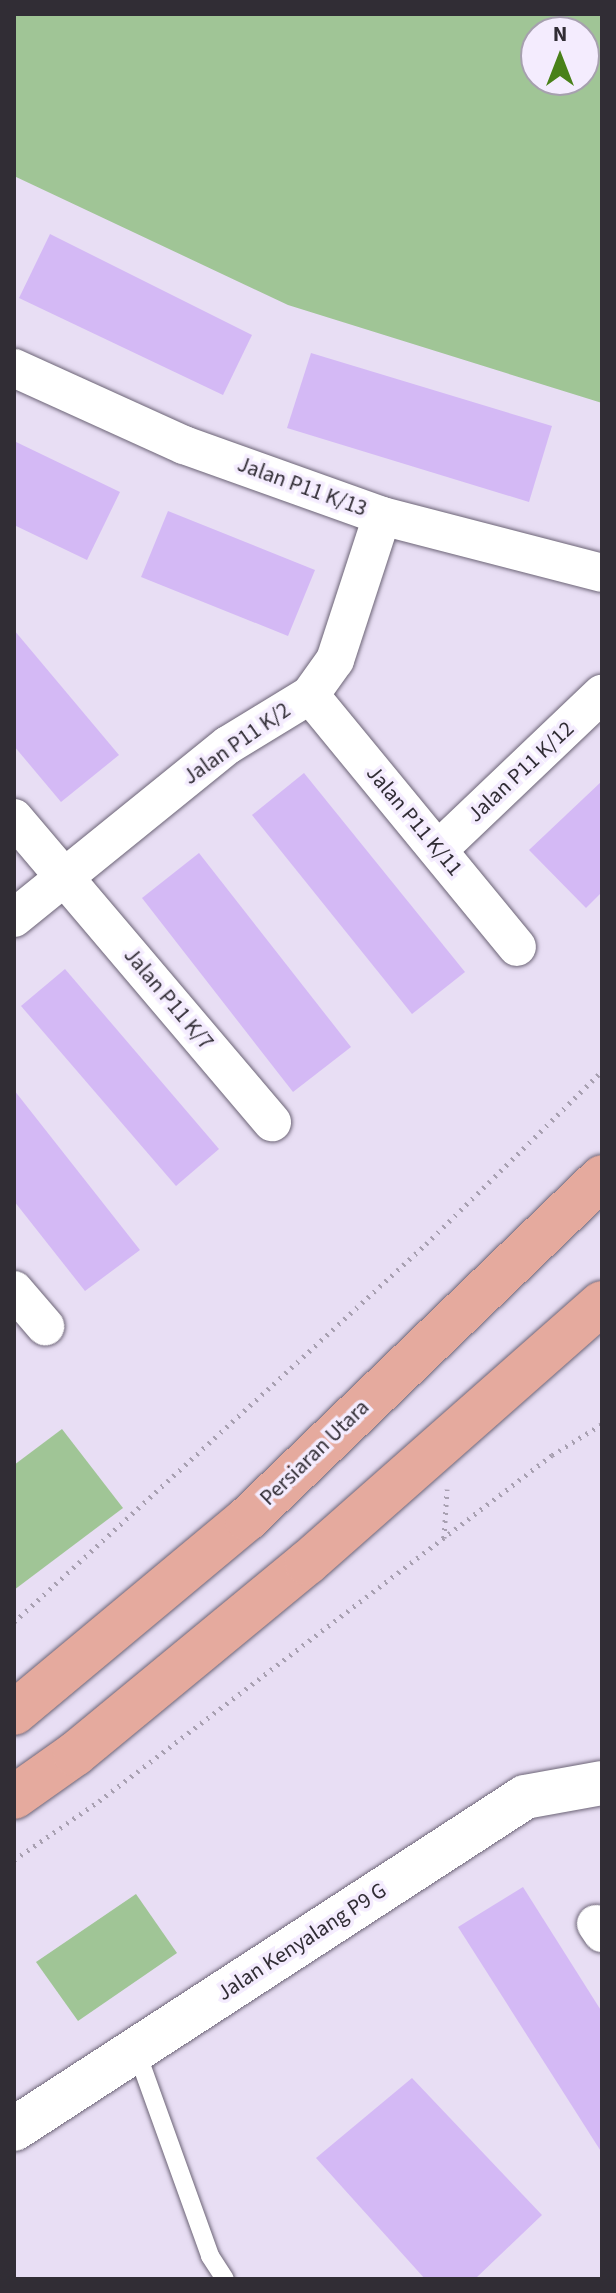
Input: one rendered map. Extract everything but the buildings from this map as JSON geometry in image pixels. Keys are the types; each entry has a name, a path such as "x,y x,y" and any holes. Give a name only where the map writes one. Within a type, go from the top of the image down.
{"main road":[{"name":"Persiaran Utara","path":"14,1713 247,1519 598,1179"},
{"path":"14,1797 75,1754 307,1563 602,1303"}],"street":[{"name":"Jalan P11 K/13","path":"14,368 184,445 382,516 602,573"},
{"name":"Jalan P11 K/2","path":"14,918 228,745 310,695 335,660 382,516"},
{"name":"Jalan P11 K/12","path":"439,849 602,694"},
{"name":"Jalan P11 K/11","path":"310,695 517,947"},
{"name":"Jalan P11 K/7","path":"14,818 272,1122"},
{"path":"14,1290 45,1326"},
{"name":"Jalan Kenyalang P9 G","path":"14,2129 525,1797 602,1783"}],"lane":[{"path":"136,2050 210,2256 225,2279"}],"path":[{"path":"14,1622 426,1244 602,1071"},
{"path":"14,1860 111,1792 552,1455 602,1424"}],"green space":[{"path":"14,14 602,14 602,403 288,305 14,176"},
{"path":"62,1429 123,1508 14,1590 14,1465"},
{"path":"136,1894 177,1953 78,2021 36,1962"}]}
